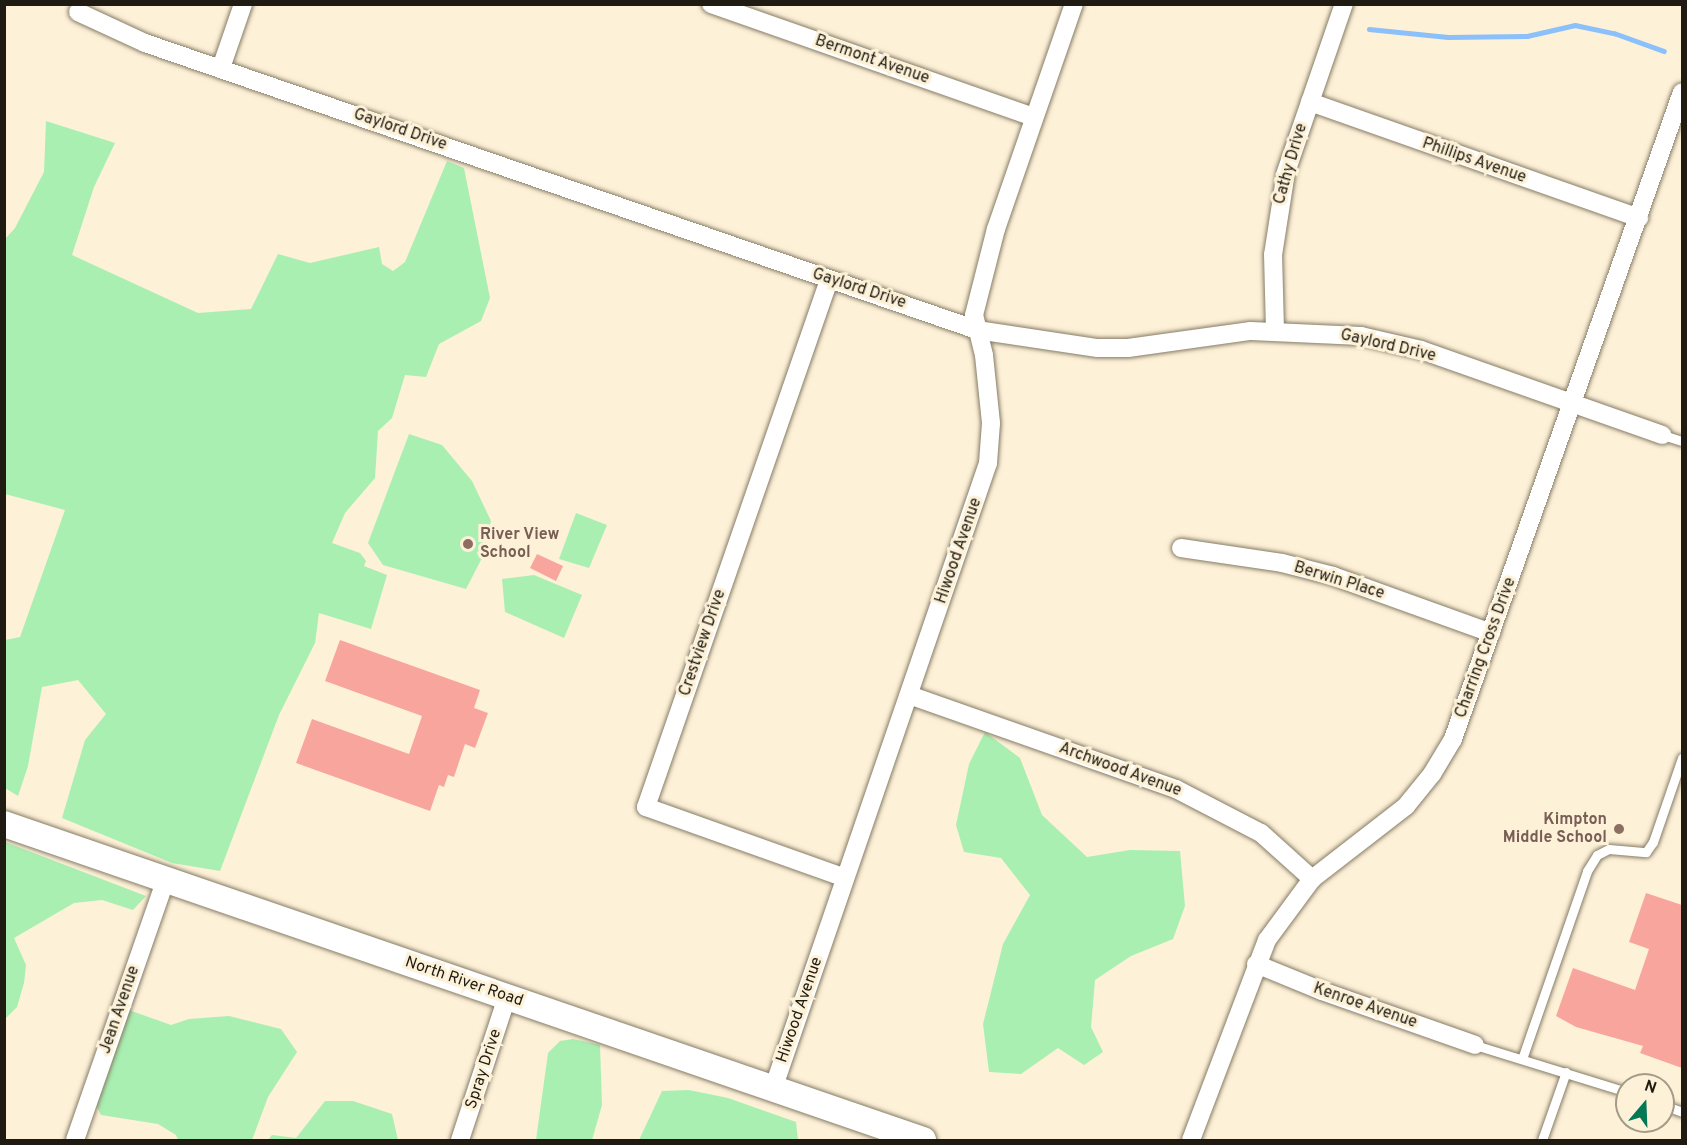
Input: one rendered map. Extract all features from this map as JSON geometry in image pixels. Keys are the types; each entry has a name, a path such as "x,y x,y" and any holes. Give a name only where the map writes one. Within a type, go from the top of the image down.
{"street":[{"path":"221,68 243,4"},
{"name":"Bermont Avenue","path":"711,4 1034,117"},
{"name":"Hiwood Avenue","path":"773,1089 988,463 991,423 974,315 981,275 1074,4"},
{"name":"Cathy Drive","path":"1275,330 1273,255 1277,214 1286,172 1344,4"},
{"name":"Gaylord Drive","path":"78,12 122,35 978,330 1098,348 1275,330 1361,336 1421,350 1663,435"},
{"name":"Charring Cross Drive","path":"1191,1140 1267,940 1312,879 1378,831 1432,774 1454,739 1683,92"},
{"name":"Phillips Avenue","path":"1310,102 1639,218"},
{"name":"Crestview Drive","path":"829,280 646,807 844,878"},
{"name":"Berwin Place","path":"1181,548 1282,563 1333,576 1491,633"},
{"name":"Archwood Avenue","path":"909,695 1176,789 1261,833 1312,879"},
{"name":"North River Road","path":"4,824 922,1140"},
{"name":"Jean Avenue","path":"75,1140 166,879"},
{"name":"Kenroe Avenue","path":"1256,964 1475,1045"},
{"name":"Spray Drive","path":"460,1140 507,997"}],"lane":[{"path":"1663,435 1683,441"},
{"path":"1521,1059 1587,871 1597,855 1609,849 1646,852 1653,842 1683,758"},
{"path":"1475,1045 1615,1088"},
{"path":"1542,1140 1566,1072"}],"green space":[{"path":"46,121 115,143 94,187 72,255 198,313 251,309 278,254 310,263 379,247 382,264 393,271 405,262 447,161 464,168 490,298 481,321 439,344 426,377 405,375 392,418 378,431 375,478 345,513 332,543 360,553 366,561 364,566 387,575 371,629 319,613 315,643 279,715 220,871 172,863 62,818 85,740 106,714 78,680 42,687 28,766 18,796 5,788 5,640 20,637 65,510 5,494 5,239 15,228 44,172"},
{"path":"409,434 442,445 472,481 491,521 482,558 466,589 383,565 368,543"},
{"path":"576,513 607,525 589,568 559,559"},
{"path":"534,575 582,595 564,638 505,612 502,579"},
{"path":"985,732 1020,758 1042,815 1087,857 1130,850 1180,851 1185,906 1173,939 1131,956 1095,980 1091,1027 1103,1052 1084,1065 1058,1048 1021,1074 989,1072 983,1024 1003,944 1030,895 1001,858 964,852 956,825 969,764"},
{"path":"5,842 146,896 133,910 102,900 74,903 14,938 26,965 24,983 17,1007 6,1018"},
{"path":"126,1009 171,1025 189,1019 229,1016 281,1029 297,1052 268,1097 252,1140 178,1140 176,1135 158,1124 101,1115 94,1101"},
{"path":"573,1039 600,1045 602,1105 592,1140 536,1140 548,1053 560,1041"},
{"path":"689,1090 728,1098 796,1122 798,1140 639,1140 662,1091"},
{"path":"325,1101 353,1101 392,1114 398,1140 268,1140 272,1135 296,1138"}],"building":[{"path":"537,554 563,566 556,581 530,568"},
{"path":"340,640 480,690 474,708 488,713 475,748 465,744 454,777 448,775 444,787 439,785 430,811 296,763 312,719 409,754 422,716 325,681"},
{"path":"1646,893 1682,905 1682,1068 1640,1053 1643,1046 1576,1027 1556,1016 1573,968 1635,990 1649,949 1629,942"}],"waterway":[{"path":"1369,29 1448,37 1527,36 1575,25 1614,33 1664,51"}],"place":[{"name":"River View School","path":"468,544"},
{"name":"Kimpton Middle School","path":"1619,829"}]}
